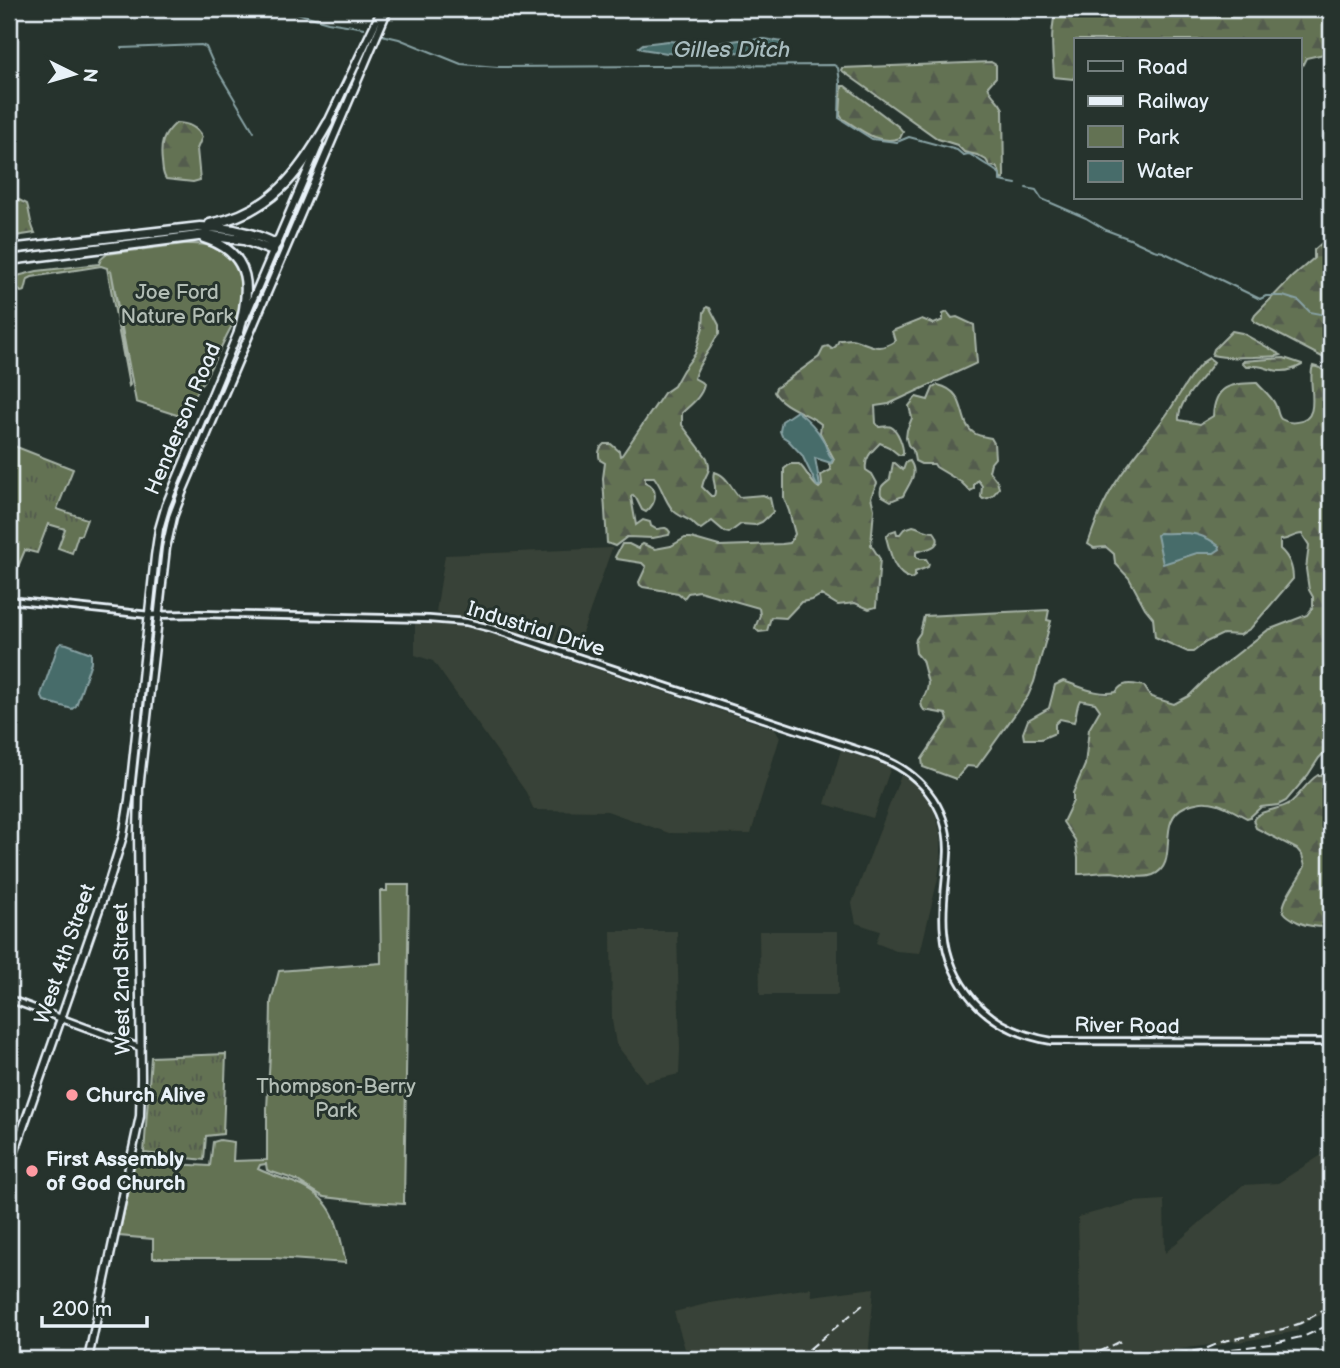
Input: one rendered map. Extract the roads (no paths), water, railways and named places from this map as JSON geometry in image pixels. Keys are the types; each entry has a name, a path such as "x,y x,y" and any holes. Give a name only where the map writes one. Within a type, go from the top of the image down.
{"highway":[{"path":"9,249 213,224 232,219 265,201 299,170 328,123"},
{"path":"189,227 233,230 256,235 275,247"},
{"path":"9,261 206,235 231,237 275,247"},
{"path":"194,236 225,248 236,258 243,270 247,292 239,332"}],"main road":[{"name":"Henderson Road","path":"130,789 157,538 164,511 328,123 382,9"},
{"name":"Henderson Road","path":"142,761 157,615 166,548 175,509 388,9"},
{"path":"275,247 284,252"},
{"name":"West 2nd Street","path":"88,1359 139,1125 141,1048 138,834 142,761"},
{"name":"West 4th Street","path":"9,1168 118,853 130,789"},
{"path":"9,999 141,1048"}],"street":[{"name":"Industrial Drive","path":"9,600 149,615 429,619 466,622 888,761 917,779 937,806"},
{"name":"River Road","path":"937,806 944,822 947,840 943,920 952,968 968,994 983,1011 1000,1023 1024,1035 1052,1041 1331,1042"}],"water":[{"path":"765,39 783,42 783,46 767,55 736,52 667,53 639,47 643,44 668,41 713,44"},
{"path":"797,411 817,430 833,459 831,463 815,458 820,486 817,486 802,455 780,431 782,421"},
{"path":"1157,535 1197,535 1211,541 1220,549 1214,553 1197,553 1163,564"},
{"path":"61,643 91,653 91,662 76,706 72,709 44,701 41,695"}],"waterway":[{"name":"Gilles Ditch","path":"283,9 328,22 364,28"},
{"name":"Gilles Ditch","path":"382,35 399,39 461,64 498,67 834,65 838,68 840,82 839,118 872,139 897,142 909,137 957,150 963,155 969,154 1000,174 1000,181 1016,184"},
{"path":"122,48 206,47 254,132"},
{"name":"Gilles Ditch","path":"1026,188 1036,190 1042,199 1106,230 1163,252 1260,299 1266,296 1283,296 1299,301 1310,312 1331,316"}],"railway":[{"path":"797,1359 864,1304"},
{"path":"1133,1359 1203,1350 1224,1341 1283,1329 1301,1323 1331,1306"},
{"path":"1232,1349 1305,1336 1331,1324"},
{"path":"1085,1359 1125,1339"}],"place":[{"name":"Church Alive","path":"72,1095"},
{"name":"First Assembly of God Church","path":"32,1171"}],"park label":[{"name":"Joe Ford Nature Park","path":"177,304"},
{"name":"Thompson-Berry Park","path":"336,1098"}]}
